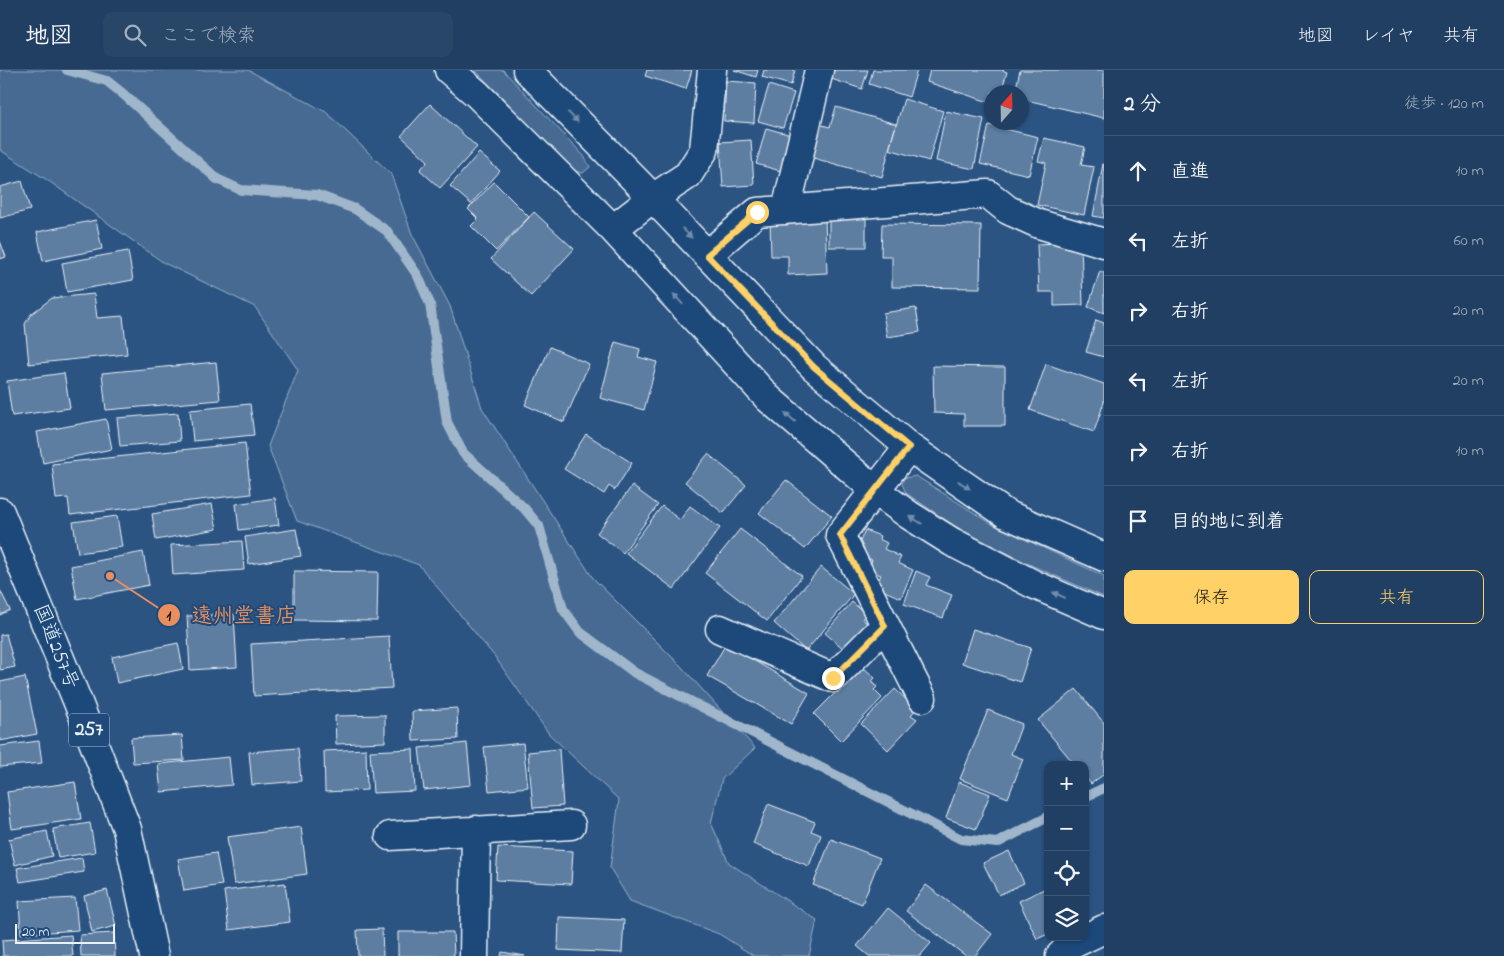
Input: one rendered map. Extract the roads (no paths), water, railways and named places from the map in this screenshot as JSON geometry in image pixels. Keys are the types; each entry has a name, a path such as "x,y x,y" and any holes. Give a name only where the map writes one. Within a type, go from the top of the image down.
{"main road":[{"path":"449,70 477,94 614,229 769,399 876,491 909,516 952,542 1033,584 1104,615"},
{"path":"614,229 653,198 688,175 704,150 712,70"},
{"path":"786,210 819,70"},
{"path":"541,76 653,198 814,367 909,447 1006,514 1104,557"},
{"path":"707,255 757,212 988,194 1008,210 1039,224 1104,243"},
{"path":"909,447 840,535 922,698"},
{"name":"国道257号","path":"0,512 79,705 127,829 154,956"},
{"path":"720,629 833,678 885,626"},
{"path":"390,836 571,825"},
{"path":"474,956 476,830"},
{"path":"1060,956 1070,945 1104,929"}],"waterway":[{"path":"67,70 107,81 217,179 241,190 317,195 355,209 387,231 418,276 430,304 447,422 463,453 524,508 539,526 563,609 580,632 635,673 961,839 997,843 1044,819"},
{"path":"1089,795 1104,788"}],"place":[{"name":"遠州堂書店","path":"110,576"}]}
